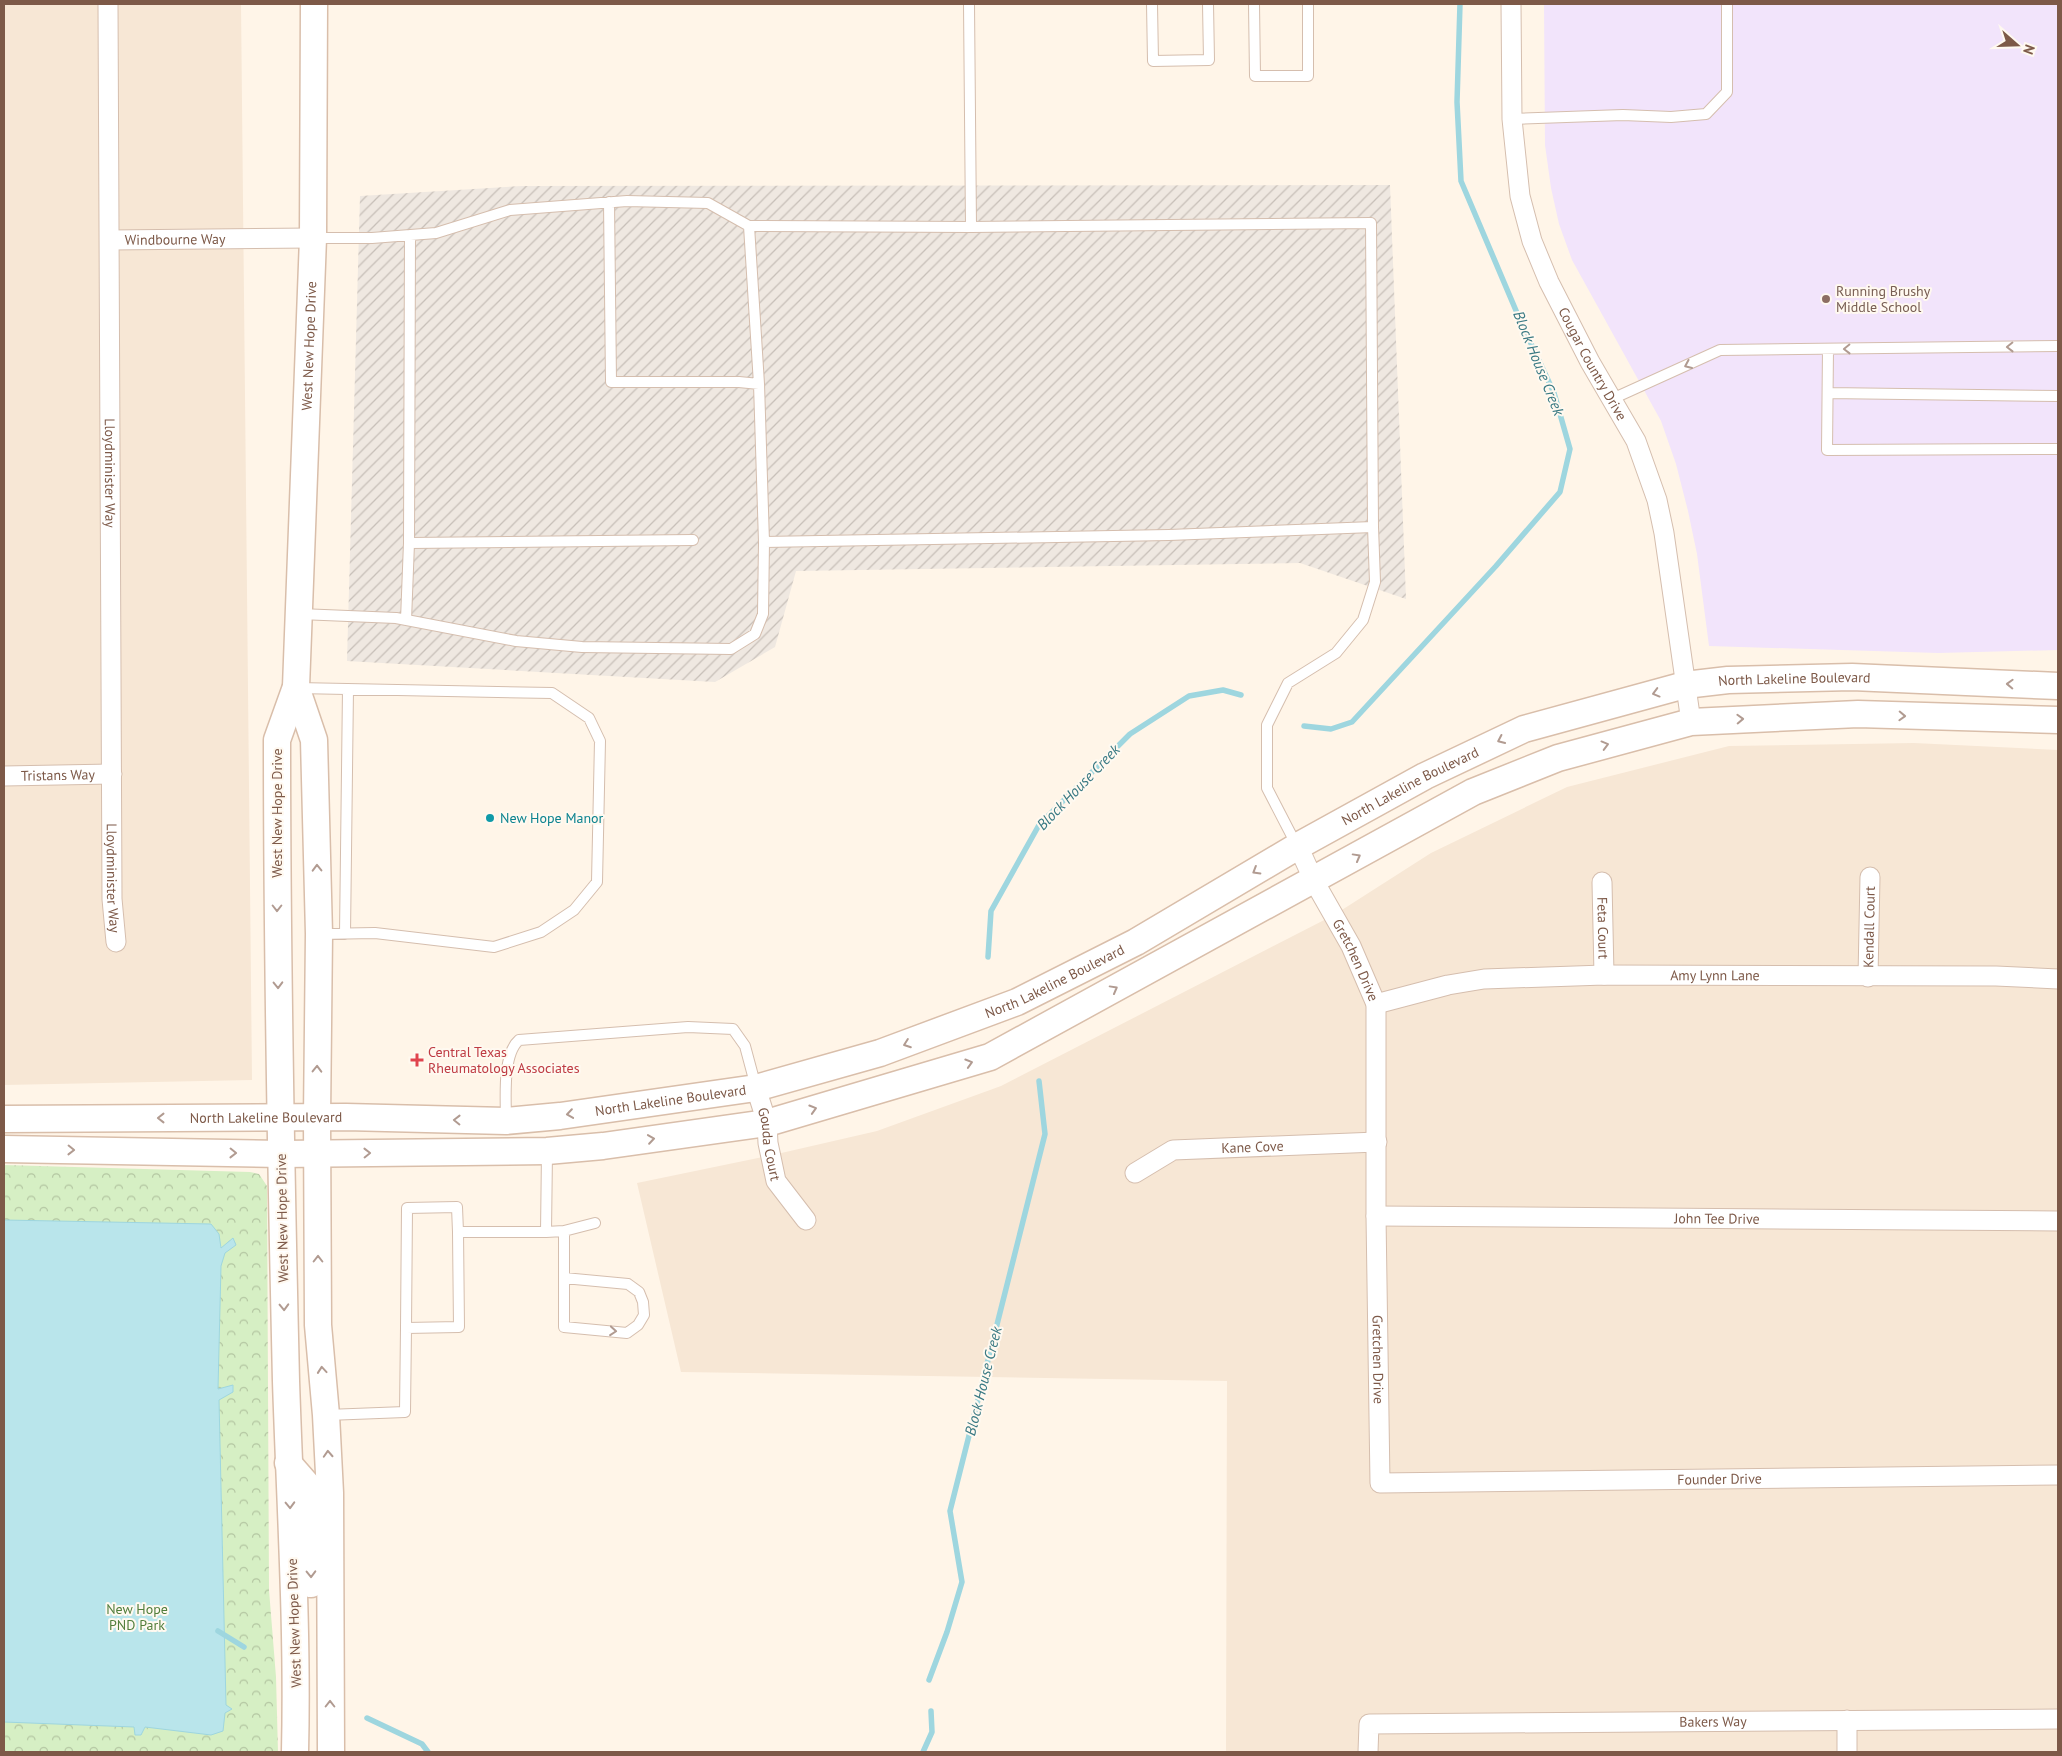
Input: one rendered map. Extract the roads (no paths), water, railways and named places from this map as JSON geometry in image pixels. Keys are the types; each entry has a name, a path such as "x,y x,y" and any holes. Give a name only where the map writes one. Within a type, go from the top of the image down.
{"main road":[{"name":"West New Hope Drive","path":"295,1752 297,1682 288,1463 280,1154 277,740 296,688 313,238 314,4"},
{"name":"North Lakeline Boulevard","path":"4,1118 317,1118 506,1121 560,1116 756,1088 880,1054 1017,1002 1136,942 1298,846 1425,776 1524,729 1685,685 1728,680 1852,677 2058,686"},
{"name":"West New Hope Drive","path":"296,688 314,740 319,934 317,1118 318,1325 326,1415 330,1492 331,1752"},
{"path":"4,1149 280,1154 548,1151 603,1146 767,1123 990,1057 1473,792 1558,758 1691,722 1858,714 2058,720"},
{"path":"288,1463 309,1487 311,1594 316,1613 330,1622"}],"street":[{"name":"Lloydminister Way","path":"108,4 111,240 112,899 116,942"},
{"name":"Cougar Country Drive","path":"1511,4 1512,119 1520,196 1532,241 1548,282 1636,441 1657,500 1664,533 1691,722"},
{"name":"Windbourne Way","path":"111,240 313,238"},
{"name":"Tristans Way","path":"4,776 112,774"},
{"name":"Gretchen Drive","path":"1298,846 1314,880 1352,946 1376,1004 1376,1216 1380,1483"},
{"name":"Kendall Court","path":"1868,977 1870,877"},
{"name":"Feta Court","path":"1602,882 1604,975"},
{"name":"Amy Lynn Lane","path":"1376,1004 1448,985 1484,979 1604,975 1996,976 2058,979"},
{"name":"Gouda Court","path":"756,1088 767,1123 768,1143 776,1182 806,1220"},
{"name":"Kane Cove","path":"1135,1173 1173,1150 1376,1142"},
{"name":"John Tee Drive","path":"1376,1216 2058,1221"},
{"name":"Founder Drive","path":"1380,1483 2058,1475"},
{"name":"Bakers Way","path":"1368,1752 1369,1724 2058,1719"},
{"path":"1847,1720 1847,1752"}],"lane":[{"path":"313,238 372,238 436,233 510,210 609,202 708,203 749,226 971,227 968,4"},
{"path":"1152,4 1153,61 1209,60 1208,4"},
{"path":"1254,4 1255,76 1308,76 1308,4"},
{"path":"1512,119 1623,115 1671,117 1706,114 1727,92 1727,4"},
{"path":"609,202 611,382 739,382 759,384"},
{"name":"Gretchen Drive","path":"971,227 1371,223 1375,582 1363,620 1336,653 1288,683 1267,725 1267,788 1298,846"},
{"path":"299,614 406,620 516,641 582,647 731,649 755,634 763,614 764,542 759,384 749,226"},
{"path":"406,620 409,543 410,235"},
{"path":"1612,399 1720,350 2058,346"},
{"path":"1828,349 1827,450 2058,449"},
{"path":"1828,393 2058,396"},
{"path":"764,542 1169,535 1373,527"},
{"path":"409,543 693,540"},
{"path":"296,688 552,693 589,718 600,741 597,882 574,910 541,932 494,947 375,933 319,934"},
{"path":"345,934 348,689"},
{"path":"506,1121 508,1064 514,1045 519,1040 688,1027 733,1030 745,1046 756,1088"},
{"path":"546,1232 548,1151"},
{"path":"326,1415 405,1412 406,1328 408,1208 457,1208 459,1327 406,1328"},
{"path":"458,1232 564,1231 595,1223"},
{"path":"564,1231 564,1278 564,1327 627,1333 638,1325 644,1315 644,1302 639,1292 628,1284 564,1278"}],"water":[{"name":"New Hope PND Park","path":"4,1220 211,1224 219,1234 221,1248 233,1238 236,1245 225,1253 221,1266 218,1389 233,1385 233,1392 219,1400 226,1705 232,1709 225,1713 223,1731 211,1735 145,1727 141,1735 135,1735 134,1727 4,1722"}],"waterway":[{"name":"Block House Creek","path":"1304,726 1331,729 1352,722 1496,566 1560,492 1570,449 1554,393 1520,320 1461,181 1457,102 1460,4"},
{"name":"Block House Creek","path":"988,957 991,911 1039,825 1130,734 1189,696 1223,690 1241,695"},
{"name":"Block House Creek","path":"929,1680 947,1632 962,1582 950,1511 1045,1134 1039,1081"},
{"path":"218,1631 244,1647"},
{"name":"Block House Creek","path":"923,1752 932,1732 931,1711"},
{"path":"367,1718 422,1744 428,1752"}],"place":[{"name":"Running Brushy Middle School","path":"1826,299"},
{"name":"New Hope Manor","path":"490,818"},
{"name":"Central Texas Rheumatology Associates","path":"417,1060"}]}
